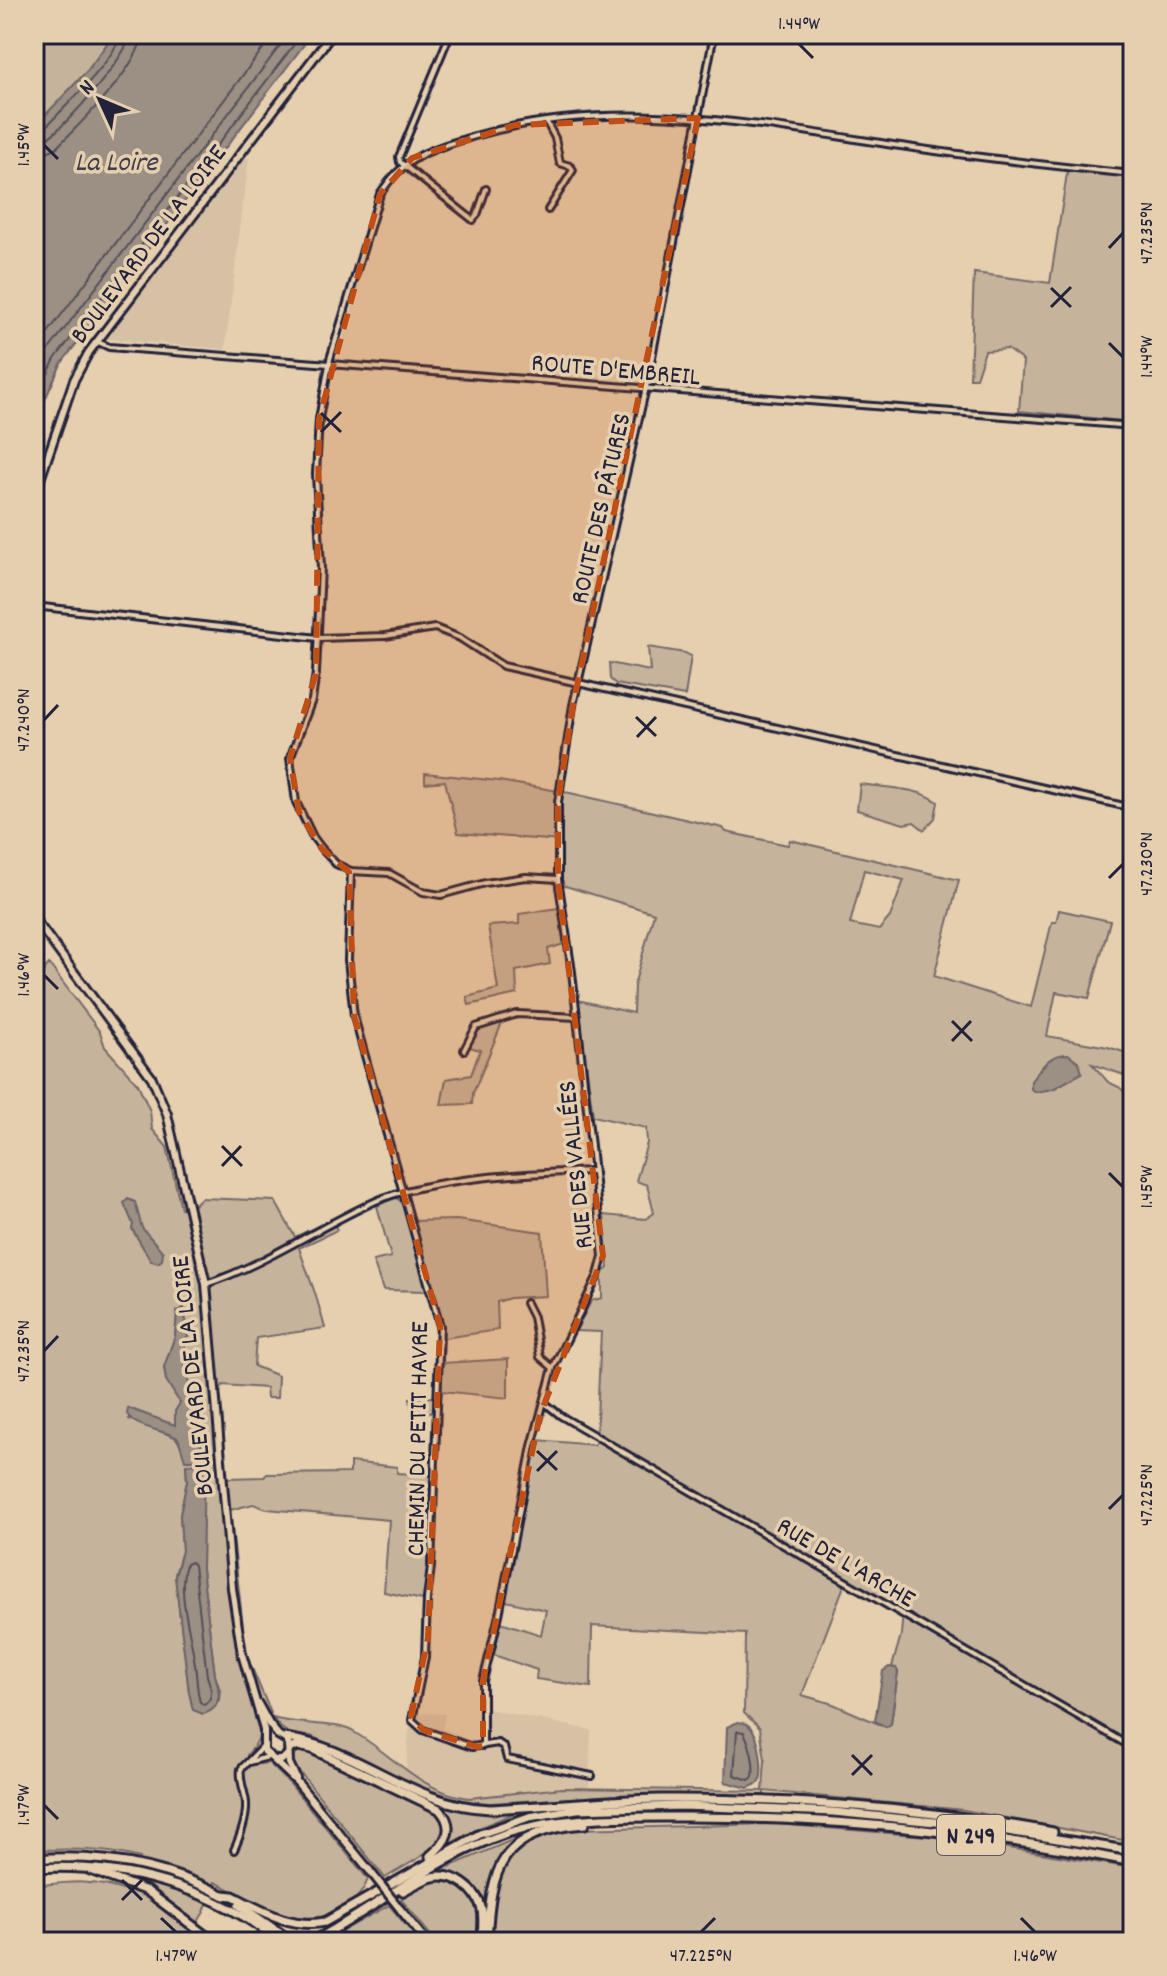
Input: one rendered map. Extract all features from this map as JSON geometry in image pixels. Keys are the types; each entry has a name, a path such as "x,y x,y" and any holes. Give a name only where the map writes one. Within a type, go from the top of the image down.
{"highway":[{"path":"281,1736 311,1743 430,1797 465,1807 490,1809 660,1799 801,1801 954,1815 1086,1839 1093,1843"},
{"path":"288,1752 298,1746 312,1749 434,1806 446,1817 449,1833 440,1848 378,1893"},
{"name":"N 249","path":"235,1903 280,1918 313,1924 336,1918 480,1834 529,1817 577,1809 682,1806 833,1812 976,1826 1133,1851"},
{"name":"N 249","path":"312,1942 440,1863 484,1842 538,1824 595,1819 728,1817 865,1824 981,1836 1133,1862"},
{"path":"485,1942 493,1880 511,1851 525,1839 543,1831 587,1824 595,1819"},
{"path":"34,1859 83,1858 235,1903"},
{"path":"34,1868 87,1868 95,1873 180,1877 223,1895 285,1940"},
{"path":"128,1873 214,1942"},
{"path":"376,1903 429,1878 441,1876 454,1879 471,1890 480,1903 485,1942"}],"main road":[{"name":"BOULEVARD DE LA LOIRE","path":"34,497 74,380 96,341 332,34"},
{"name":"BOULEVARD DE LA LOIRE","path":"34,918 139,1060 160,1095 206,1284 232,1588 249,1682 271,1759"},
{"name":"BOULEVARD DE LA LOIRE","path":"249,1682 261,1709 281,1736 297,1782"},
{"path":"265,1742 281,1736"},
{"path":"271,1759 282,1760 288,1752"},
{"path":"271,1759 297,1782 427,1942"}],"street":[{"path":"450,34 399,157 402,166 473,220 486,189"},
{"name":"ROUTE DES PÂTURES","path":"558,802 578,681 645,388 714,34"},
{"path":"558,879 526,877 485,883 441,895 423,892 389,873 351,871 330,858 313,837 299,812 294,792 290,758 312,700 318,638 321,545 316,443 330,364 380,194 402,166 439,146 515,125 625,116 698,118 1133,174"},
{"path":"546,121 555,138 560,163 573,170 548,210"},
{"name":"ROUTE D'EMBREIL","path":"96,341 109,347 1133,426"},
{"path":"34,606 318,638 370,638 435,628 460,638 503,666 1133,808"},
{"name":"RUE DES VALLÉES","path":"483,1746 483,1681 532,1446 553,1368 603,1256 577,1017 558,879 558,802"},
{"name":"CHEMIN DU PETIT HAVRE","path":"351,871 349,984 364,1058 435,1302 441,1342 427,1599 428,1638 411,1716 415,1725 423,1730 472,1747 494,1743 502,1745 507,1759 592,1776"},
{"path":"464,1050 476,1027 517,1014 577,1017"},
{"path":"206,1284 402,1192 454,1183 593,1171"},
{"path":"526,1303 533,1317 540,1357 553,1368"},
{"name":"RUE DE L'ARCHE","path":"545,1403 561,1416 1133,1748"},
{"path":"234,1850 246,1803 239,1774 265,1742"},
{"path":"247,1763 271,1759"}],"highlighted area":[{"path":"698,118 573,705 558,802 558,879 603,1256 540,1415 483,1681 483,1746 477,1747 423,1730 411,1716 428,1638 440,1326 354,1016 349,872 322,849 299,812 290,758 316,673 319,419 380,194 412,158 515,125"}],"shaded area":[{"path":"34,34 117,34 89,84 34,131"},
{"path":"241,158 249,158 225,349 107,339 105,337"},
{"path":"1068,167 1133,174 1133,422 1019,411 1023,361 1007,349 985,351 976,378 970,378 974,273 1050,283"},
{"path":"648,647 691,656 685,696 616,684 610,679 609,663 650,671"},
{"path":"425,773 570,793 723,828 726,832 788,845 790,840 959,880 934,976 1031,1007 1052,922 1056,922 1059,910 1110,921 1089,998 1056,992 1047,1036 1108,1047 1133,1055 1133,1078 1092,1064 1108,1082 1133,1099 1133,1842 964,1810 764,1791 764,1795 619,1795 490,1803 461,1801 430,1791 311,1736 289,1733 273,1718 345,1728 436,1789 469,1798 562,1788 763,1791 765,1759 760,1728 744,1713 745,1634 592,1626 591,1687 536,1679 537,1670 494,1655 501,1622 541,1635 546,1610 506,1601 518,1523 538,1440 594,1445 596,1440 601,1332 576,1331 591,1301 602,1298 602,1273 608,1268 604,1215 646,1219 654,1213 647,1185 636,1181 647,1143 646,1128 593,1116 578,1000 633,1013 634,986 654,913 562,885 561,841 458,833 445,781 425,783","holes":["864,870 904,880 890,917 879,930 850,924","847,1578 903,1611 901,1635 892,1667 898,1672 891,1723 886,1727 833,1704 802,1695"]},
{"path":"860,784 911,791 930,797 938,802 935,818 924,830 914,822 904,824 857,810"},
{"path":"559,908 564,944 548,949 550,964 516,971 517,994 469,1005 467,997 498,989 488,926 519,924 519,914"},
{"path":"49,964 100,1032 105,1047 138,1084 150,1111 152,1129 167,1147 181,1208 194,1205 201,1198 275,1201 295,1237 332,1219 337,1230 299,1248 325,1328 256,1338 254,1366 278,1376 277,1398 267,1398 266,1388 223,1385 219,1394 227,1478 350,1473 350,1462 397,1467 397,1473 430,1475 428,1567 423,1600 384,1592 389,1520 267,1509 253,1504 230,1510 246,1654 271,1713 257,1720 258,1739 247,1755 252,1765 269,1763 291,1785 368,1879 353,1900 323,1916 307,1918 276,1911 215,1882 204,1912 189,1936 196,1942 38,1942 34,1934 34,1886 94,1883 129,1893 140,1858 101,1851 34,1850 34,1061 38,1054 38,993","holes":["177,1313 188,1335 183,1354 204,1459 180,1444 175,1437 129,1419 129,1408 175,1426 180,1403 166,1380 164,1367 175,1336","203,1463 202,1569 215,1675 220,1690 219,1700 203,1714 193,1709 189,1692 175,1574 182,1551 180,1515 187,1481 186,1465"]},
{"path":"502,1023 473,1093 472,1104 441,1105 446,1079 471,1075 480,1050 469,1047 479,1030"},
{"path":"395,1197 402,1202 410,1221 457,1220 542,1232 546,1296 497,1302 498,1330 444,1338 443,1363 508,1359 508,1398 442,1391 439,1412 412,1413 410,1398 434,1397 436,1322 429,1291 383,1290 373,1261 391,1257 377,1206"},
{"path":"488,1709 591,1730 589,1790 562,1788 469,1798 454,1796 406,1770 409,1731 414,1713 445,1714 442,1729 466,1742 477,1744 488,1737"},
{"path":"301,1749 425,1807 441,1805 480,1812 515,1813 448,1845 440,1842 385,1878 294,1765 291,1758"},
{"path":"776,1824 940,1837 1133,1868 1133,1942 493,1942 493,1917 478,1918 478,1942 436,1942 401,1899 435,1880 439,1871 524,1835 530,1841 549,1833 573,1829"},
{"path":"389,1905 420,1942 322,1942"}],"water":[{"name":"La Loire","path":"114,34 312,34 61,364 43,404 34,415 34,127 87,71"},
{"path":"1068,1054 1079,1062 1082,1073 1053,1089 1035,1092 1031,1089 1031,1081 1046,1062"},
{"path":"128,1199 135,1202 142,1228 163,1252 162,1260 158,1263 151,1261 132,1229 133,1224 124,1203"},
{"path":"184,1307 188,1335 183,1354 204,1460 185,1460 178,1438 143,1426 127,1414 128,1408 175,1425 175,1411 180,1403 166,1380 164,1367 175,1336 177,1313"},
{"path":"204,1463 202,1569 219,1693 214,1708 203,1714 193,1710 189,1692 175,1577 182,1551 180,1515 187,1481 186,1465"},
{"path":"889,1667 896,1668 898,1672 891,1724 886,1727 875,1721 883,1671"},
{"path":"738,1722 747,1724 753,1732 760,1754 759,1783 748,1788 725,1782 727,1727"}]}
